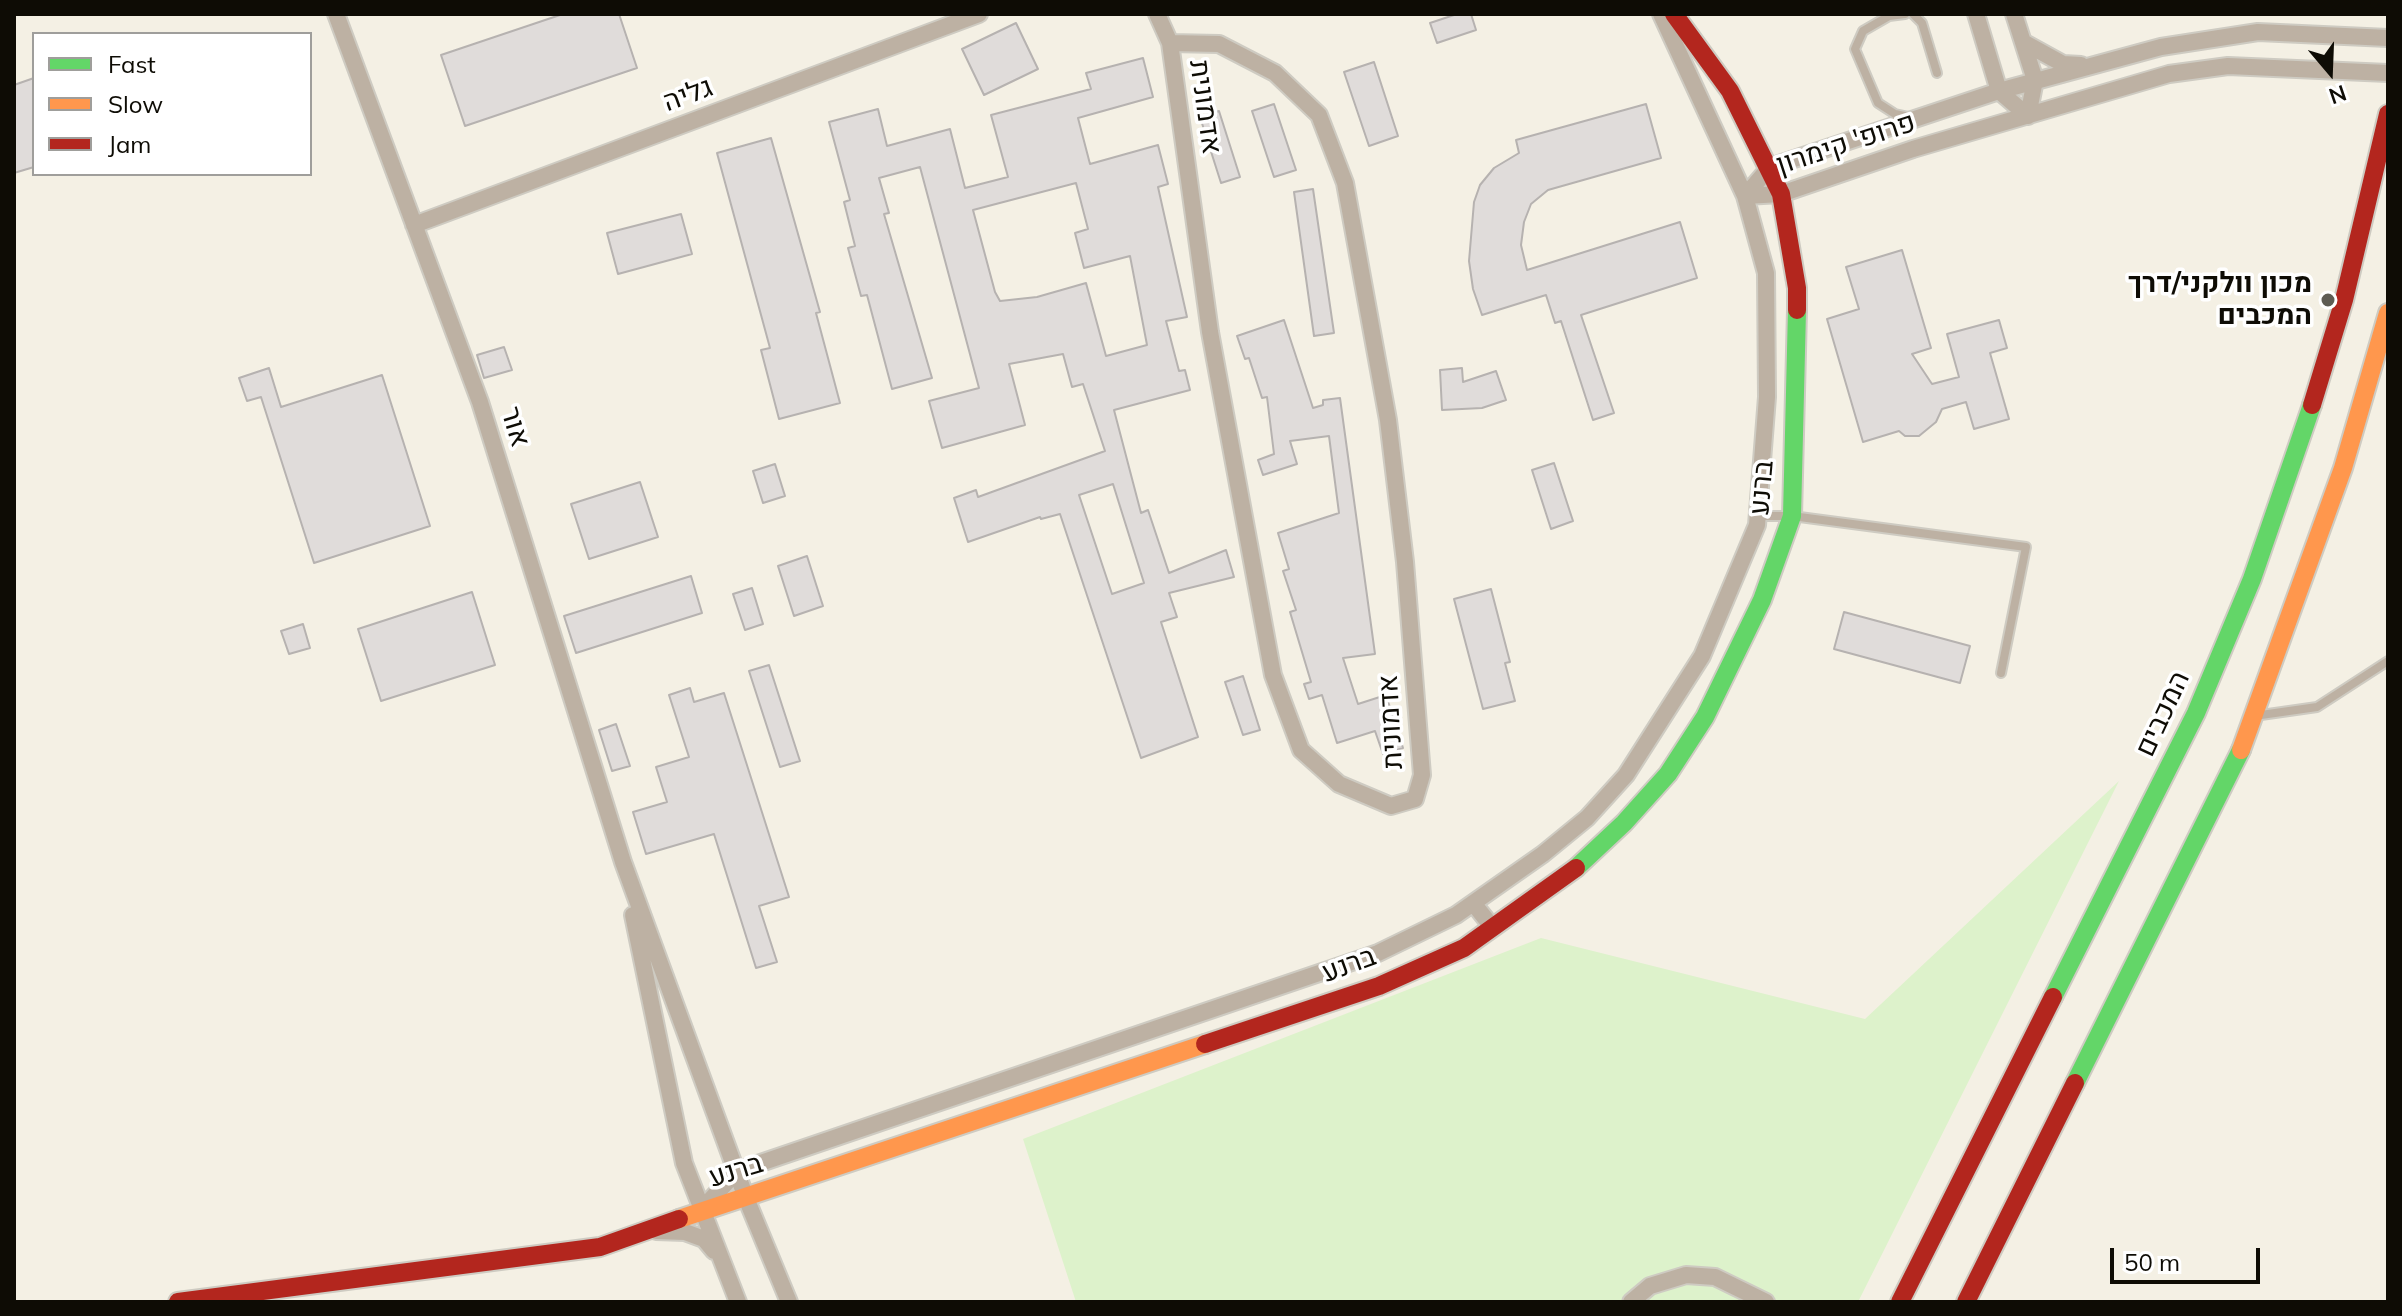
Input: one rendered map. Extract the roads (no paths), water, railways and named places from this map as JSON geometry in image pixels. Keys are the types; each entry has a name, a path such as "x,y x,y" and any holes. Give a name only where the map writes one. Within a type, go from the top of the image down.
{"street":[{"name":"אור","path":"336,14 480,402 623,862"},
{"name":"גליה","path":"414,225 979,14"},
{"name":"אדמונית","path":"1157,14 1170,43 1210,332 1273,675 1301,750 1339,784 1391,806 1415,799 1422,775 1405,562 1388,420 1345,183 1319,115 1275,73 1219,44 1170,43"},
{"name":"ברנע","path":"700,1211 737,1171 1378,953 1473,903 1587,818 1626,775 1702,656 1758,516 1767,397 1766,273 1745,196 1661,14"},
{"name":"ברנע","path":"700,1211 1379,986 1464,948 1565,878 1624,823 1668,774 1705,717 1762,600 1792,516 1797,288 1781,194 1770,167 1730,91 1674,14"},
{"path":"1976,14 1999,91 2028,116 2035,80 2014,14"},
{"name":"פרופ' קימרון","path":"1745,196 1770,167 2035,80 2191,40 2258,32 2388,38"},
{"path":"2023,42 2063,64 2090,66"},
{"name":"פרופ' קימרון","path":"1745,196 1781,194 1913,149 2169,74 2216,67 2388,73"},
{"name":"המכבים","path":"1900,1302 2190,727 2252,579 2303,433 2344,300 2388,114"},
{"path":"1966,1302 2257,716 2343,468 2388,313"},
{"path":"623,862 746,1198 789,1302"},
{"path":"623,862 684,1163 700,1211 738,1302"},
{"path":"1473,903 1493,928"},
{"path":"600,1247 700,1211"},
{"path":"178,1302 600,1247 658,1231 685,1232 704,1239 720,1258"},
{"path":"1631,1302 1650,1286 1686,1275 1715,1277 1766,1302"}],"lane":[{"path":"1905,14 1889,16 1863,31 1855,49 1878,103 1895,114 1918,119"},
{"path":"1913,14 1922,23 1937,73"},
{"path":"1758,516 1792,516 2026,547 2001,673"},
{"path":"2257,716 2317,707 2388,661"}],"place":[{"name":"מכון וולקני/דרך המכבים","path":"2328,300"}]}
